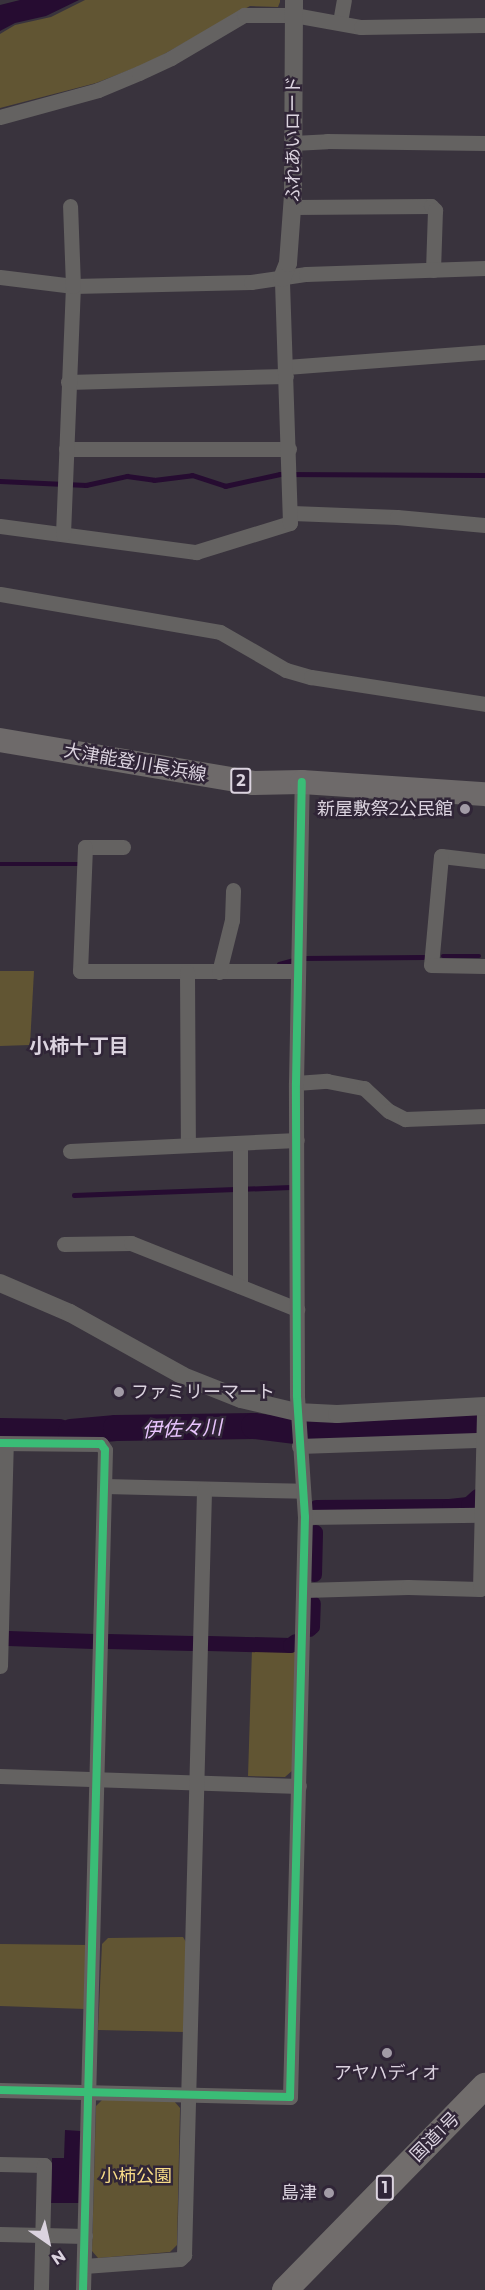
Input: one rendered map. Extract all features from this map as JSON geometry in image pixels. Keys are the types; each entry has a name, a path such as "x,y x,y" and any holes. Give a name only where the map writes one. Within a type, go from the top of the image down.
{"highway":[{"name":"国道1号","path":"285,2290 485,2086"},
{"name":"国道1号","path":"306,2290 485,2106"}],"main road":[{"name":"大津能登川長浜線","path":"0,740 253,783 302,782 485,794"}],"street":[{"path":"340,22 344,0"},
{"path":"0,117 98,90 139,73 171,58 244,15 294,7 361,27 485,25"},
{"name":"ふれあいロード","path":"282,278 288,263 293,207 294,7"},
{"path":"294,143 327,141 485,143"},
{"path":"63,534 73,286 70,206"},
{"path":"293,207 431,206 435,210 434,270"},
{"path":"0,277 73,286 250,282 306,274 485,268"},
{"path":"0,526 196,552 290,523 292,513 282,278"},
{"path":"68,382 286,372 485,352"},
{"path":"66,449 289,449"},
{"path":"292,513 397,517 485,525"},
{"path":"0,594 220,632 286,670 310,677 485,704"},
{"path":"0,2090 290,2097 305,1516 297,1412 296,1083 302,782"},
{"path":"123,847 85,848 80,971 298,971"},
{"path":"485,861 441,856 431,965 485,966"},
{"path":"219,972 232,920 233,890"},
{"path":"187,972 188,1144"},
{"path":"296,1083 327,1081 364,1088 389,1111 405,1119 485,1116"},
{"path":"70,1151 297,1140"},
{"path":"240,1143 240,1286"},
{"path":"64,1244 131,1243 297,1309"},
{"path":"0,1283 70,1313 183,1376 241,1400 297,1412 358,1414 485,1406 480,1589 408,1587 304,1590"},
{"path":"299,1446 484,1440"},
{"path":"0,1666 3,1444 101,1444 105,1450 105,1486 83,2290"},
{"path":"105,1486 303,1491"},
{"path":"84,2266 180,2259 184,2254 204,1489"},
{"path":"305,1516 481,1515"},
{"path":"0,1776 299,1786"},
{"path":"0,2164 44,2165 41,2290"},
{"path":"0,2234 85,2236"}],"green space":[{"path":"85,0 280,0 280,2 278,7 250,6 150,62 96,83 0,108 0,34 15,25 51,17"},
{"path":"0,971 34,971 30,1045 0,1046"},
{"path":"252,1648 296,1650 293,1770 285,1777 248,1776"},
{"path":"183,1937 186,1942 184,2032 98,2030 102,1944 108,1938"},
{"path":"0,1944 89,1945 85,2009 0,2006"},
{"name":"小柿公園","path":"103,2099 174,2101 180,2108 177,2245 170,2252 98,2258 92,2251 96,2106"}],"shaded area":[{"path":"20,0 79,0 46,16 15,23 0,31 0,5"},
{"path":"65,2130 81,2131 80,2203 51,2203 52,2158 64,2158"}],"waterway":[{"path":"0,481 86,485 127,476 154,480 192,475 225,486 280,474 485,475"},
{"path":"0,864 79,864"},
{"path":"443,956 479,956"},
{"path":"305,958 423,957"},
{"path":"279,964 294,960"},
{"path":"74,1195 290,1187"},
{"name":"伊佐々川","path":"307,1431 479,1425"},
{"name":"伊佐々川","path":"71,1432 116,1428 254,1426 292,1431"},
{"name":"伊佐々川","path":"0,1431 59,1432"},
{"name":"伊佐々川","path":"316,1507 449,1506 468,1504 477,1496"},
{"name":"伊佐々川","path":"314,1574 315,1532"},
{"name":"伊佐々川","path":"309,1629 312,1626 313,1603"},
{"name":"伊佐々川","path":"8,1638 93,1641"},
{"name":"伊佐々川","path":"107,1641 192,1643"},
{"name":"伊佐々川","path":"208,1643 290,1645 295,1641"}],"cycle path":[{"path":"0,2090 290,2097 305,1517 297,1395 296,1083 302,782"},
{"path":"0,1443 101,1444 105,1450 83,2290"}],"place":[{"name":"新屋敷祭2公民館","path":"465,809"},
{"name":"ファミリーマート","path":"119,1392"},
{"name":"アヤハディオ","path":"387,2053"},
{"name":"島津","path":"329,2193"}],"district":[{"name":"小柿十丁目","path":"79,1046"}]}
